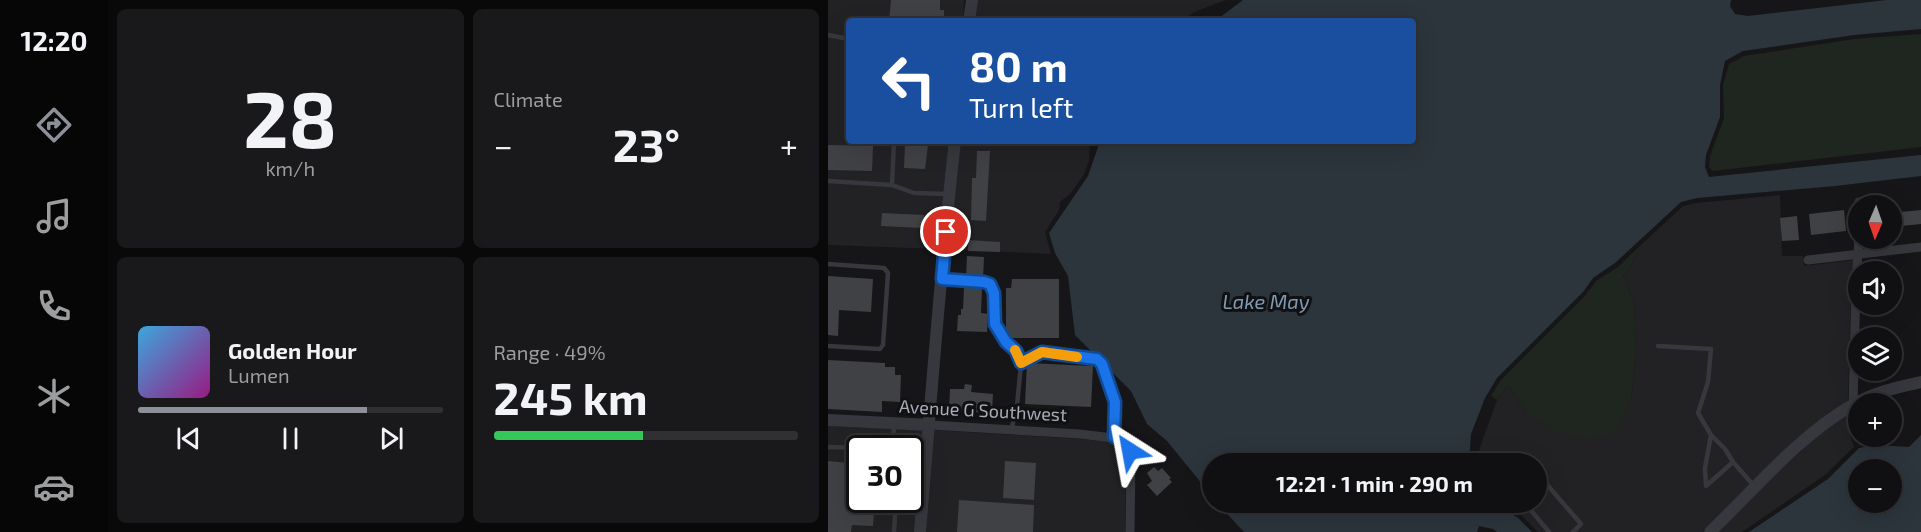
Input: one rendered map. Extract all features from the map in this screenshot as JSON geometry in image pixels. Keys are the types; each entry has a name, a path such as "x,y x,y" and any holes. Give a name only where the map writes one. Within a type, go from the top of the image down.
{"street":[{"path":"969,18 972,0"},
{"path":"920,532 955,144"},
{"path":"1808,260 1921,247"},
{"path":"1853,393 1859,249"},
{"path":"1880,393 1921,382"},
{"path":"1710,532 1755,487 1827,422 1848,408"},
{"name":"Avenue G Southwest","path":"828,420 1114,437"},
{"path":"1114,437 1124,441 1130,451 1130,532"}],"lane":[{"path":"828,35 846,38"},
{"path":"892,185 894,144"},
{"path":"828,181 892,185 914,193 949,194"},
{"path":"828,264 884,268 888,273 883,345 880,349 828,346"},
{"path":"942,279 990,284 994,293 995,324 1006,342 1016,351 1021,363 1017,406 1011,431"},
{"path":"1658,346 1711,349 1708,382 1698,413 1711,435 1755,487"},
{"path":"1021,363 1042,352 1097,359 1102,364 1115,402 1114,437"},
{"path":"894,424 894,435"},
{"path":"1711,435 1705,468 1706,486 1733,462"},
{"path":"828,447 846,448"},
{"path":"1547,485 1581,524 1573,532"},
{"path":"894,532 895,513"},
{"path":"1533,513 1549,532"}],"shaded area":[{"path":"828,0 964,0 963,18 846,18 846,144 950,144 940,249 828,245"},
{"path":"977,0 1226,0 1194,12 1186,18 974,18"},
{"path":"1921,34 1921,147 1713,171 1709,167 1710,156 1724,118 1723,85 1729,64 1744,56 1854,39"},
{"path":"960,144 1090,144 1089,161 1084,174 1071,193 1060,202 1059,210 1045,232 1051,254 949,249"},
{"path":"1780,195 1782,256 1803,256 1804,266 1854,260 1848,261 1848,315 1850,315 1850,327 1848,327 1848,401 1703,532 1538,532 1518,513 1547,513 1547,453 1479,453 1497,400 1509,385 1527,414 1631,402 1636,348 1634,303 1623,275 1629,269 1642,244 1683,206"},
{"path":"1642,244 1629,269 1623,275 1634,303 1636,348 1631,402 1616,432 1591,439 1554,432 1527,414 1509,385 1497,400 1491,396 1500,381 1585,296 1596,281 1618,267"},
{"path":"1848,414 1848,447 1854,447 1825,475 1742,532 1717,532 1769,480 1819,435"},
{"path":"828,426 925,430 924,440 924,435 846,435 846,513 917,513 915,532 828,532"},
{"path":"934,430 1119,443 1126,459 1125,532 925,532"}],"water":[{"name":"Lake May","path":"1243,0 1731,0 1730,6 1735,14 1748,16 1887,0 1921,0 1921,29 1854,35 1743,51 1725,61 1720,85 1720,117 1706,155 1705,167 1709,177 1921,155 1921,176 1697,198 1681,202 1615,263 1593,278 1583,292 1497,378 1485,398 1471,434 1470,453 1202,453 1202,484 1167,441 1147,424 1131,391 1075,335 1068,276 1055,253 1049,233 1088,176 1099,144 1416,144 1416,18 1219,18"},
{"path":"1921,435 1921,532 1749,532 1828,479 1848,459 1859,448 1909,447"},
{"path":"1226,513 1510,513 1532,532 1497,532 1479,526 1477,532 1244,532"}],"building":[{"path":"891,0 940,0 940,10 944,10 944,18 889,18"},
{"path":"905,144 928,145 925,169 904,168"},
{"path":"828,145 873,146 872,171 828,170"},
{"path":"977,151 990,151 986,221 971,220 972,178 976,178"},
{"path":"1844,210 1846,231 1811,235 1809,214"},
{"path":"1921,210 1921,224 1902,226 1902,212"},
{"path":"882,213 924,215 923,228 881,226"},
{"path":"1797,216 1799,240 1782,241 1780,218"},
{"path":"968,240 1000,242 1000,252 968,251"},
{"path":"967,256 984,257 983,280 966,278"},
{"path":"828,276 873,279 871,312 839,310 838,336 828,335"},
{"path":"1012,279 1059,279 1059,338 1006,338 1006,288 1011,288"},
{"path":"964,287 982,288 981,313 988,314 987,332 957,331 958,315 961,315 961,309 963,309"},
{"path":"828,360 885,363 885,367 895,367 895,375 901,375 900,402 882,401 882,412 828,409"},
{"path":"1027,363 1093,366 1091,407 1025,404"},
{"path":"965,384 972,385 971,392 993,394 992,413 949,411 950,389 964,389"},
{"path":"828,461 846,463 846,513 874,513 873,526 852,525 851,532 828,532"},
{"path":"1005,461 1036,463 1034,500 1003,498"},
{"path":"1154,467 1158,471 1162,468 1172,482 1157,496 1147,485 1152,481 1147,473"},
{"path":"959,500 1034,505 1033,532 957,532"}],"slow traffic":[{"path":"1015,350 1021,363 1042,352 1077,357"}],"route":[{"path":"946,232 942,279 990,284 994,293 995,324 1006,342 1016,351 1021,363 1042,352 1097,359 1102,364 1115,402 1114,437 1121,438 1130,451"}]}
